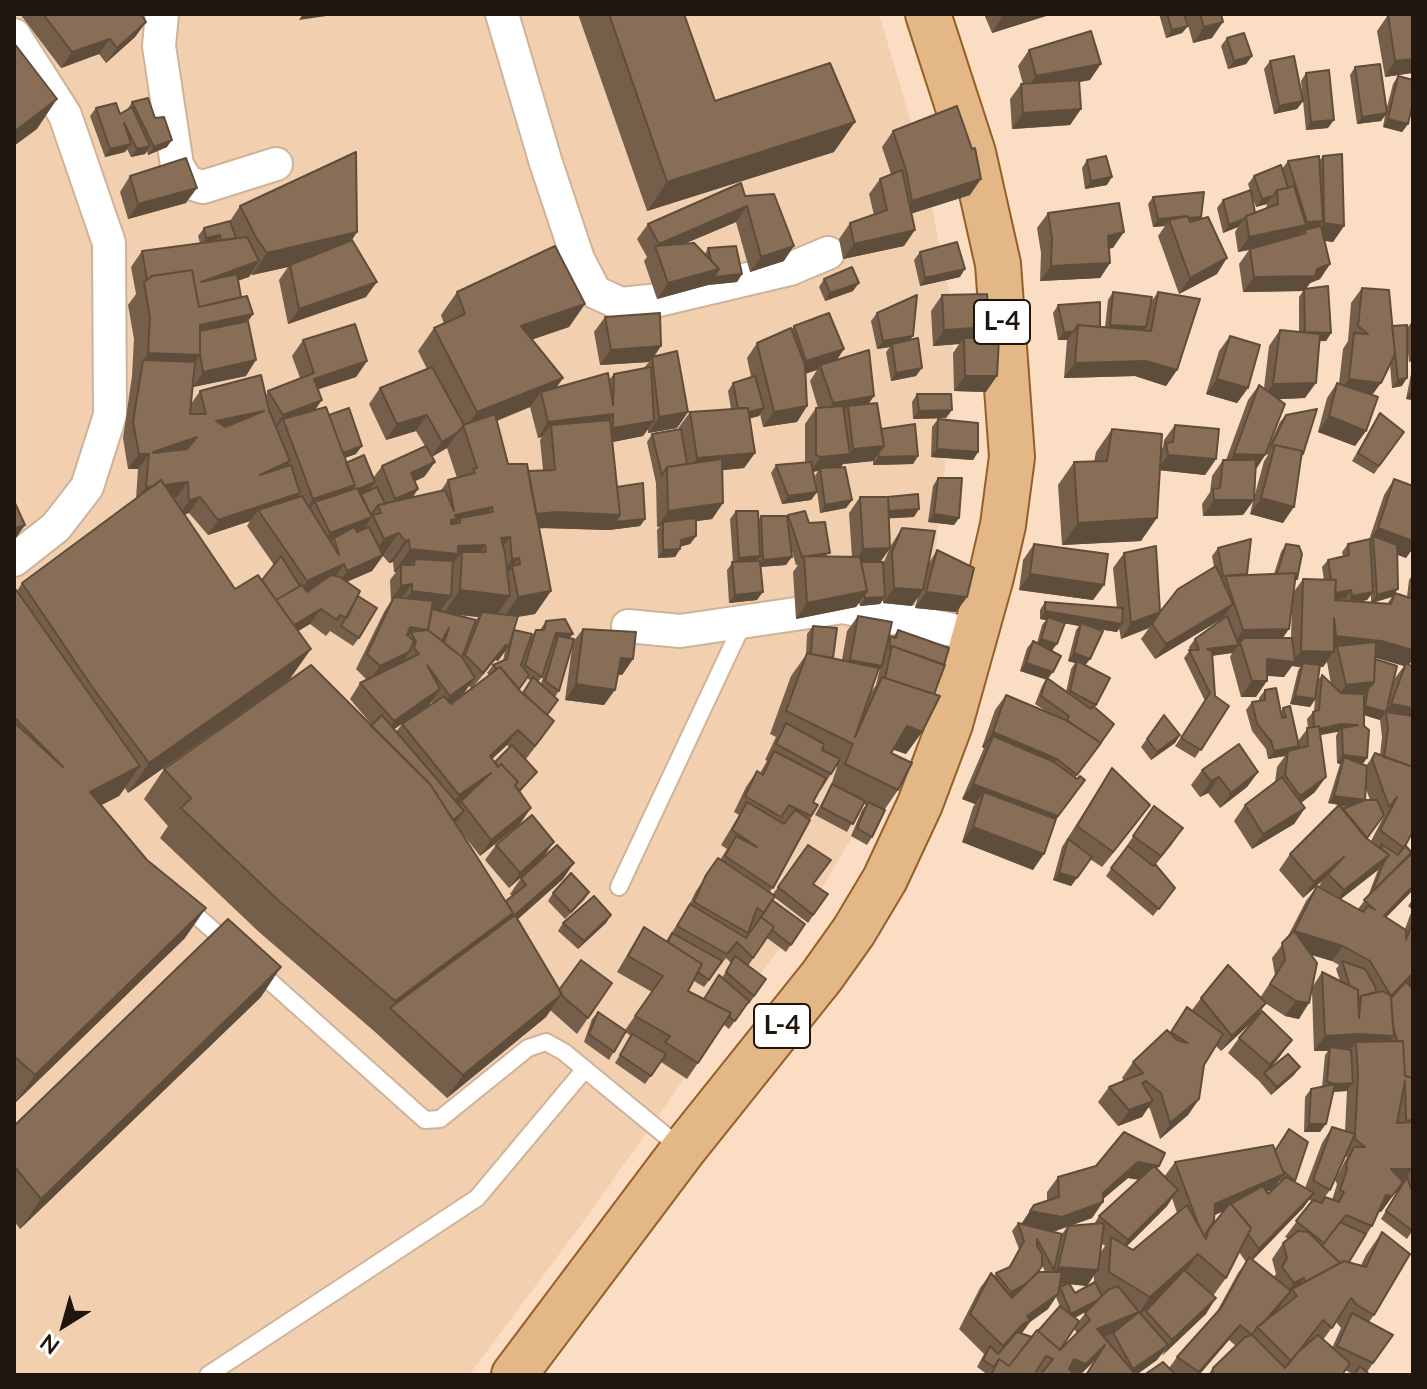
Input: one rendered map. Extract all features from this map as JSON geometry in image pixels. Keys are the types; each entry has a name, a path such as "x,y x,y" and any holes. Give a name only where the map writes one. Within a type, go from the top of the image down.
{"main road":[{"name":"L-4","path":"514,1375 683,1150 822,976 854,931 885,879 935,764 976,635 1003,525 1012,457 998,264 973,153 928,14"}],"street":[{"path":"162,14 159,46 177,165 187,182 203,187 276,164"},
{"path":"502,14 578,259 595,292 621,304 659,300 790,269 828,253"},
{"path":"14,35 65,115 109,243 110,399 110,415 87,487 56,527 14,560"},
{"path":"628,626 680,631 843,607 976,635"}],"lane":[{"path":"619,887 743,623"},
{"path":"170,892 425,1120 440,1119 528,1048 546,1042 564,1052 683,1150"},
{"path":"208,1375 477,1198 585,1069"}],"shaded area":[{"path":"14,14 879,14 921,156 951,300 954,385 935,556 869,809 809,909 469,1375 14,1375"}],"building":[{"path":"43,14 141,14 146,22 117,48 110,39 72,52"},
{"path":"609,14 684,14 715,101 830,63 855,122 667,182"},
{"path":"1167,14 1184,14 1188,26 1172,30"},
{"path":"1200,14 1221,14 1223,22 1204,27"},
{"path":"1413,14 1413,59 1395,61 1388,15"},
{"path":"1091,31 1101,64 1036,76 1029,50"},
{"path":"1244,33 1252,56 1234,61 1227,38"},
{"path":"14,43 57,99 14,132"},
{"path":"1294,56 1303,101 1279,106 1270,61"},
{"path":"1380,64 1387,113 1362,117 1355,67"},
{"path":"1329,70 1334,120 1311,122 1306,73"},
{"path":"1398,76 1413,80 1413,102 1408,124 1388,119"},
{"path":"1079,80 1081,109 1023,113 1021,84"},
{"path":"148,98 155,118 164,117 172,140 154,147 132,102"},
{"path":"116,103 120,114 132,107 150,146 137,149 124,123 131,144 110,149 96,108"},
{"path":"957,106 972,149 975,148 981,179 912,201 893,131"},
{"path":"356,152 357,232 267,253 240,206"},
{"path":"1342,154 1344,226 1324,223 1323,156"},
{"path":"1106,156 1112,177 1091,181 1087,160"},
{"path":"1319,156 1323,221 1307,222 1288,161"},
{"path":"186,158 197,188 138,204 130,176"},
{"path":"1281,165 1288,188 1277,190 1273,196 1262,199 1254,176"},
{"path":"902,170 915,230 854,244 850,223 887,210 880,179"},
{"path":"741,183 745,196 774,194 794,246 761,257 747,206 659,244 648,224"},
{"path":"1294,186 1306,225 1249,237 1246,216 1278,204 1277,190"},
{"path":"1251,190 1255,213 1229,225 1223,200"},
{"path":"1204,192 1201,217 1158,219 1153,197"},
{"path":"1119,203 1124,232 1108,236 1110,263 1051,266 1052,238 1048,213"},
{"path":"1188,216 1190,222 1208,217 1227,258 1190,278 1169,220"},
{"path":"230,221 236,238 221,240 220,235 206,238 204,228"},
{"path":"1321,226 1330,264 1317,269 1315,276 1254,277 1250,249"},
{"path":"247,237 259,261 201,282 237,274 241,297 199,307 192,270 152,276 147,280 142,251"},
{"path":"352,240 377,282 299,309 290,265"},
{"path":"957,242 965,269 925,278 920,252"},
{"path":"694,243 719,269 668,283 655,246"},
{"path":"555,246 585,304 521,326 563,378 477,412 434,328 465,314 457,292"},
{"path":"736,246 742,274 714,277 719,269 711,260 708,248"},
{"path":"852,267 859,283 830,293 824,279"},
{"path":"192,270 199,307 247,296 253,314 200,325 200,355 148,353 150,317 144,282 152,276"},
{"path":"1328,286 1331,333 1305,332 1304,289"},
{"path":"1362,288 1389,290 1395,354 1381,383 1349,379 1354,333 1368,334 1358,326"},
{"path":"1113,292 1152,297 1146,327 1110,325"},
{"path":"1158,292 1200,299 1177,370 1146,361 1075,363 1078,325 1151,331"},
{"path":"987,294 990,327 944,330 942,295"},
{"path":"917,295 913,336 883,341 877,313"},
{"path":"1100,302 1100,327 1078,325 1073,332 1064,332 1058,305"},
{"path":"660,313 661,346 611,350 605,317"},
{"path":"829,313 844,349 806,361 794,326"},
{"path":"248,321 256,360 203,372 200,331"},
{"path":"355,324 367,361 314,379 322,400 283,415 268,391 314,373 303,340"},
{"path":"1407,325 1407,378 1398,380 1392,326"},
{"path":"791,328 805,365 807,406 774,412 757,343"},
{"path":"1280,330 1320,334 1316,383 1273,384"},
{"path":"1230,336 1260,345 1248,388 1217,379"},
{"path":"918,338 922,368 896,373 892,344"},
{"path":"964,338 999,338 997,376 965,376"},
{"path":"869,350 874,396 833,403 820,365"},
{"path":"677,351 688,412 659,417 652,357"},
{"path":"143,360 195,362 190,414 206,414 200,391 261,375 269,410 290,461 260,475 291,465 300,493 218,520 200,497 189,501 188,482 164,485 161,480 154,486 146,487 149,454 139,454 133,422","holes":["264,411 225,427 216,421","197,437 187,449 153,453 153,452"]},
{"path":"432,367 464,425 442,442 427,415 397,424 380,388"},
{"path":"651,367 654,421 613,428 613,414 548,422 541,392 608,373 613,405 614,374"},
{"path":"755,376 764,408 749,412 748,408 738,408 733,383"},
{"path":"1337,383 1378,397 1366,431 1329,416"},
{"path":"1259,385 1285,404 1265,455 1234,454"},
{"path":"917,394 951,394 952,410 919,411"},
{"path":"877,403 884,446 853,449 848,406"},
{"path":"843,406 850,454 816,455 816,408"},
{"path":"326,407 355,485 313,499 283,419"},
{"path":"349,408 362,446 343,453 329,415"},
{"path":"748,408 755,453 697,458 690,412"},
{"path":"1317,409 1303,454 1302,451 1271,446 1286,415"},
{"path":"1380,413 1404,432 1379,466 1358,453"},
{"path":"495,414 508,464 527,464 551,591 518,597 512,566 520,564 519,558 512,559 510,537 501,538 510,596 460,590 462,552 486,552 485,545 458,546 458,554 410,549 409,540 405,541 399,533 384,539 373,515 381,513 378,505 445,490 454,511 448,480 475,473 473,469 477,468 463,425","holes":["492,507 493,512 460,518 460,523 451,524 451,520 457,519 455,515"]},
{"path":"938,419 978,423 978,452 937,449"},
{"path":"610,420 620,515 536,514 528,471 555,470 551,425"},
{"path":"915,424 918,456 879,457 878,453 884,446 881,429"},
{"path":"1175,425 1219,429 1216,459 1168,455 1166,443 1173,442"},
{"path":"681,429 687,464 667,467 662,475 652,434"},
{"path":"1112,429 1162,434 1157,518 1078,523 1074,462 1107,461"},
{"path":"1275,445 1302,451 1294,507 1261,498"},
{"path":"426,446 435,462 411,473 418,489 395,499 382,466"},
{"path":"364,455 375,482 351,490 355,485 346,463"},
{"path":"722,459 723,503 668,511 667,467"},
{"path":"1223,460 1256,460 1254,500 1214,500 1213,489 1220,488"},
{"path":"811,462 817,492 788,496 776,465"},
{"path":"845,467 852,500 825,505 820,468"},
{"path":"938,478 962,478 959,518 934,514"},
{"path":"1394,479 1413,486 1413,541 1378,528"},
{"path":"161,480 235,589 258,575 311,649 149,763 95,691 22,583"},
{"path":"643,483 645,519 614,522 620,515 617,487"},
{"path":"377,487 385,504 378,505 371,515 361,494"},
{"path":"357,488 372,517 330,533 315,502"},
{"path":"918,494 919,509 889,511 888,497"},
{"path":"302,496 339,555 334,538 354,527 357,532 369,527 383,555 347,571 344,564 307,581 258,510"},
{"path":"860,497 888,497 890,548 863,549"},
{"path":"14,501 25,525 14,529"},
{"path":"736,511 758,511 760,556 739,558"},
{"path":"805,511 809,523 825,522 830,553 802,557 788,515"},
{"path":"761,516 787,516 792,557 763,560"},
{"path":"696,518 696,536 681,540 680,549 663,550 663,522"},
{"path":"902,528 935,531 923,590 894,588 892,552"},
{"path":"1373,536 1397,545 1398,589 1377,595"},
{"path":"1251,539 1247,574 1223,576 1218,548"},
{"path":"1370,539 1373,592 1352,596 1351,590 1335,593 1336,580 1331,580 1328,560 1349,555 1348,544"},
{"path":"1034,544 1108,554 1104,585 1030,574"},
{"path":"1286,544 1299,546 1302,554 1297,579 1296,573 1277,574"},
{"path":"1156,546 1160,612 1131,623 1124,553"},
{"path":"937,550 974,568 967,597 926,592"},
{"path":"281,556 300,586 276,600 262,580"},
{"path":"804,556 860,557 867,591 807,603"},
{"path":"415,559 453,561 451,596 412,591 412,584 401,586 401,565 414,565"},
{"path":"760,561 763,592 735,595 732,562"},
{"path":"861,562 883,562 885,597 865,598 867,591"},
{"path":"1216,566 1233,604 1166,644 1152,624 1178,589"},
{"path":"1296,573 1289,629 1243,630 1225,576"},
{"path":"331,575 340,577 360,591 347,618 340,615 337,620 321,609 294,625 276,600 302,585 307,592"},
{"path":"1303,579 1336,580 1335,600 1391,604 1395,593 1413,599 1413,650 1381,641 1336,636 1334,618 1334,652 1301,651"},
{"path":"14,587 140,766 90,792 147,860 206,908 35,1075 14,1056 14,722 63,767 14,717"},
{"path":"358,596 377,608 359,638 341,626"},
{"path":"394,597 433,601 428,630 410,627 407,635 414,641 409,652 380,666 367,654"},
{"path":"1045,602 1123,608 1122,624 1045,611"},
{"path":"432,609 476,620 462,657 444,643 449,628 442,641 428,630"},
{"path":"482,612 518,616 509,646 506,645 483,673 465,655"},
{"path":"858,616 892,622 882,666 850,660"},
{"path":"1227,616 1239,645 1207,649 1212,651 1215,696 1229,706 1201,750 1181,738 1210,693 1189,650 1199,650 1195,639"},
{"path":"1048,617 1065,623 1057,644 1041,639"},
{"path":"565,619 573,634 556,633 542,677 525,665 536,630 544,630 546,621"},
{"path":"1081,623 1103,631 1090,659 1074,653"},
{"path":"813,626 837,628 833,658 811,654"},
{"path":"583,629 636,632 633,659 621,658 615,690 576,684"},
{"path":"428,630 462,657 475,678 450,696 427,665 440,689 394,721 360,683 419,654 414,648 416,642 411,632"},
{"path":"514,630 532,634 521,665 529,675 519,689 500,667 497,669 493,665 507,659"},
{"path":"898,630 949,648 944,665 892,646 890,649 890,636 896,638"},
{"path":"558,636 574,639 559,691 545,681"},
{"path":"1244,638 1292,638 1295,662 1267,659 1267,681 1252,681 1240,642"},
{"path":"1033,641 1061,656 1053,672 1026,663"},
{"path":"1376,642 1374,682 1346,685 1337,646"},
{"path":"892,646 945,665 934,694 885,678"},
{"path":"807,653 879,668 855,737 882,677 940,696 922,732 907,726 891,753 912,763 898,790 845,764 853,744 786,711"},
{"path":"1375,659 1397,666 1386,712 1365,706 1368,689 1374,682"},
{"path":"1077,661 1110,678 1096,705 1070,691"},
{"path":"1303,663 1320,665 1315,699 1295,696"},
{"path":"1406,663 1413,667 1413,708 1391,704"},
{"path":"311,665 430,784 513,913 395,1001 280,902 181,808 191,798 164,769"},
{"path":"500,667 520,691 554,721 535,746 518,730 490,756 498,767 501,764 518,782 515,785 531,808 491,840 461,801 491,773 459,795 402,724 444,696 451,704"},
{"path":"1322,675 1341,693 1364,694 1364,726 1369,730 1367,758 1343,755 1342,728 1358,725 1314,727 1313,712 1319,710"},
{"path":"533,677 558,700 547,715 523,693"},
{"path":"1047,678 1091,709 1093,706 1114,724 1101,743 1067,721 1069,716 1041,696"},
{"path":"1276,688 1282,718 1286,717 1283,708 1290,706 1299,746 1274,751 1271,741 1257,724 1252,702 1265,700 1265,690"},
{"path":"1006,695 1068,721 1101,743 1077,775 1057,759 993,732"},
{"path":"1386,712 1413,716 1413,767 1384,757 1388,729"},
{"path":"382,715 464,811 453,820 430,784 371,726"},
{"path":"1164,715 1180,735 1157,752 1147,739"},
{"path":"786,723 824,744 822,750 840,759 831,774 776,744"},
{"path":"1319,726 1326,777 1300,796 1285,775 1288,751 1308,746 1307,728"},
{"path":"993,736 1054,762 1077,779 1080,776 1085,780 1058,816 973,784"},
{"path":"1239,744 1258,772 1231,793 1219,777 1211,781 1202,770"},
{"path":"512,745 537,772 519,791 515,786 518,782 501,764 498,767 495,762"},
{"path":"774,751 826,778 813,802 818,805 811,816 789,805 781,817 745,796 757,771 763,775"},
{"path":"1375,753 1413,767 1413,831 1404,848 1380,830 1397,797 1389,807 1372,759"},
{"path":"1344,757 1367,766 1365,800 1334,796"},
{"path":"1112,768 1150,805 1113,852 1077,826"},
{"path":"1282,777 1305,808 1263,834 1245,805"},
{"path":"832,784 865,801 853,824 821,807"},
{"path":"984,792 1056,819 1044,854 973,827"},
{"path":"1365,800 1377,800 1384,815 1367,838 1343,809"},
{"path":"747,802 784,824 795,810 810,820 773,888 725,856 736,836 757,847 732,830"},
{"path":"868,802 885,810 872,837 857,828"},
{"path":"1339,805 1366,838 1389,855 1344,890 1328,874 1344,857 1314,882 1290,854"},
{"path":"1154,806 1183,828 1161,856 1133,836"},
{"path":"532,815 554,842 520,873 496,845"},
{"path":"1068,839 1092,857 1077,878 1059,873"},
{"path":"1381,844 1398,855 1405,845 1412,853 1372,892 1389,855"},
{"path":"557,845 574,863 510,919 513,913 506,901 526,885 521,878"},
{"path":"808,845 831,860 813,884 828,894 813,915 778,887"},
{"path":"1128,846 1153,866 1155,864 1175,888 1159,909 1111,868"},
{"path":"1413,851 1413,886 1384,916 1406,930 1406,940 1413,922 1413,975 1391,996 1370,961 1343,946 1294,931 1317,886 1363,912 1368,906 1375,910 1364,900"},
{"path":"718,858 775,896 764,913 757,908 748,933 694,902"},
{"path":"571,873 589,892 571,912 553,893"},
{"path":"594,896 611,915 584,941 563,923"},
{"path":"772,900 805,924 791,945 761,917"},
{"path":"690,904 746,938 761,917 774,927 753,958 737,942 727,954 677,926"},
{"path":"515,915 562,994 463,1075 390,1008"},
{"path":"228,919 281,967 41,1199 14,1166 14,1126"},
{"path":"644,927 702,964 688,991 731,1013 698,1063 665,1042 670,1036 635,1016 663,976 628,956"},
{"path":"1294,931 1317,963 1309,1003 1296,1001 1270,984 1285,960 1282,943"},
{"path":"672,933 722,961 709,980 698,972 702,964 668,942"},
{"path":"735,956 766,979 754,996 726,972"},
{"path":"581,960 612,983 588,1018 559,990"},
{"path":"1342,961 1365,969 1376,992 1361,996 1358,1000 1358,990 1350,986"},
{"path":"1228,965 1266,1003 1232,1036 1201,998"},
{"path":"1322,972 1358,990 1359,1018 1361,996 1383,991 1391,996 1394,1036 1325,1036"},
{"path":"719,975 749,1001 735,1021 729,1017 731,1013 704,999"},
{"path":"1406,982 1412,988 1413,1078 1405,1076 1403,1041 1397,1041 1393,1026 1391,998"},
{"path":"1187,1007 1223,1034 1204,1065 1199,1099 1170,1123 1161,1093 1146,1081 1142,1083 1153,1101 1129,1110 1109,1087 1143,1073 1133,1062 1167,1030 1177,1040 1188,1043 1171,1032"},
{"path":"1262,1011 1292,1040 1270,1065 1239,1038"},
{"path":"598,1012 626,1031 614,1052 589,1034"},
{"path":"632,1034 666,1054 651,1076 620,1055"},
{"path":"1403,1041 1405,1076 1413,1078 1413,1121 1406,1120 1405,1081 1397,1123 1413,1122 1413,1172 1412,1169 1391,1169 1403,1182 1392,1196 1386,1195 1372,1226 1346,1215 1324,1243 1296,1221 1313,1200 1322,1203 1325,1197 1339,1202 1344,1192 1340,1190 1346,1164 1354,1147 1365,1147 1355,1139 1356,1042"},
{"path":"1330,1047 1351,1050 1353,1083 1327,1082"},
{"path":"1288,1054 1300,1067 1277,1087 1264,1073"},
{"path":"1335,1084 1326,1124 1309,1124 1311,1089"},
{"path":"1332,1127 1355,1134 1330,1190 1313,1180"},
{"path":"1289,1129 1308,1142 1295,1181 1283,1171 1275,1151"},
{"path":"1124,1132 1165,1153 1159,1166 1138,1162 1103,1193 1103,1202 1062,1217 1030,1211 1034,1205 1059,1197 1058,1177 1096,1166"},
{"path":"1273,1145 1284,1174 1215,1204 1214,1221 1204,1236 1175,1162"},
{"path":"1154,1166 1178,1190 1128,1240 1099,1216"},
{"path":"1286,1177 1314,1193 1259,1249 1248,1234 1251,1228 1231,1204 1263,1186 1268,1194"},
{"path":"1407,1177 1413,1194 1413,1231 1386,1211"},
{"path":"1230,1203 1251,1228 1226,1278 1198,1254 1150,1297 1109,1272 1111,1237 1133,1250 1187,1205 1206,1239 1208,1231"},
{"path":"1340,1222 1366,1234 1349,1262 1340,1263 1322,1246"},
{"path":"1018,1223 1062,1234 1054,1270 1037,1239 1042,1266 1027,1283 1011,1292 996,1273 1010,1267 1024,1241"},
{"path":"1104,1223 1098,1270 1058,1267 1068,1226"},
{"path":"1298,1231 1308,1232 1340,1263 1305,1282 1304,1278 1294,1283 1282,1267 1287,1258 1283,1243"},
{"path":"1382,1232 1410,1254 1374,1315 1351,1298 1332,1328 1323,1320 1291,1361 1257,1327 1297,1296 1292,1289 1344,1261 1366,1267"},
{"path":"1249,1257 1291,1291 1252,1335 1240,1325 1199,1372 1177,1357 1221,1308"},
{"path":"1184,1270 1216,1298 1172,1340 1146,1311"},
{"path":"1038,1272 1062,1272 1058,1294 1027,1316 1030,1321 1023,1324 1003,1346 970,1314 991,1273 1012,1298"},
{"path":"1095,1282 1102,1296 1071,1314 1060,1287 1069,1283 1075,1293"},
{"path":"1118,1286 1139,1312 1097,1329 1136,1375 1086,1375 1105,1345 1086,1364 1074,1359 1069,1369 1074,1375 1040,1375 1053,1359 1046,1356 1034,1375 991,1375 999,1359 1009,1366 1037,1330 1060,1350 1090,1320 1085,1313 1108,1290"},
{"path":"1060,1306 1079,1321 1060,1350 1038,1331"},
{"path":"1139,1312 1168,1345 1133,1369 1113,1333"},
{"path":"1352,1313 1393,1335 1373,1363 1337,1346"},
{"path":"1017,1332 1032,1337 1009,1366 999,1359 994,1367 983,1360 990,1346 998,1354"},
{"path":"1252,1335 1285,1368 1318,1335 1350,1363 1342,1375 1212,1375 1213,1368 1245,1337"},
{"path":"1163,1362 1176,1375 1144,1375"},
{"path":"1360,1366 1370,1375 1354,1375"}]}
